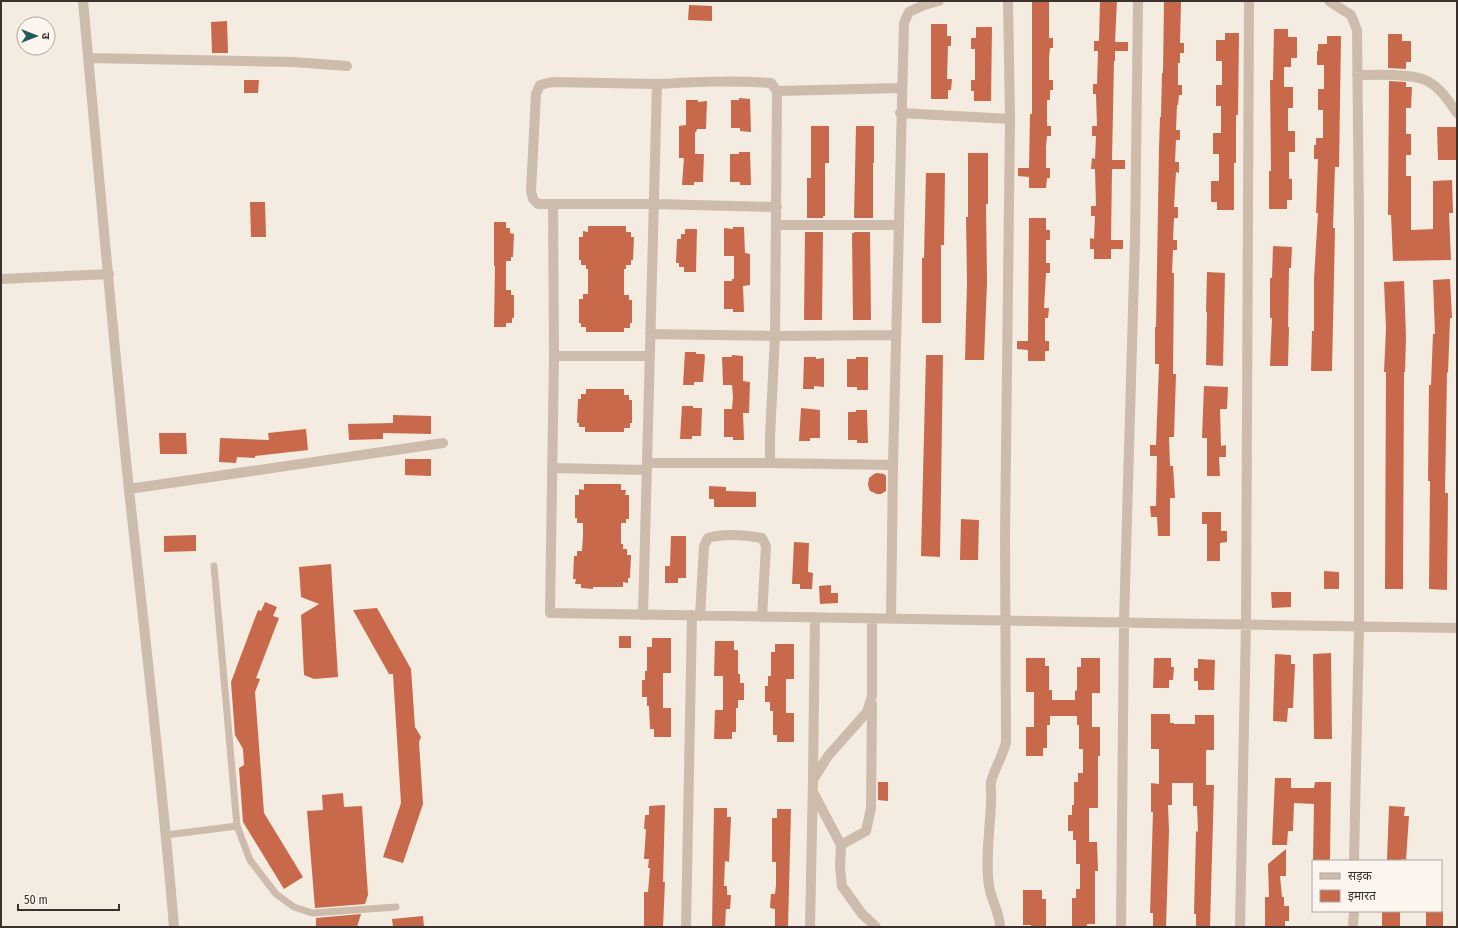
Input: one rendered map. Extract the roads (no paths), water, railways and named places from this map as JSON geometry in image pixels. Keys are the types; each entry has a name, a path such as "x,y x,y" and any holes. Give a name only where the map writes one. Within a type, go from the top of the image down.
{"street":[{"path":"83,1 129,489 154,707 174,927"},
{"path":"892,619 895,335 900,112 904,23 909,12 924,5 939,1"},
{"path":"1000,927 1000,919 992,902 988,868 992,800 991,784 998,763 1003,754 1006,742 1005,521 1010,119 1008,1"},
{"path":"1121,927 1124,622 1135,241 1138,1"},
{"path":"1240,927 1246,624 1249,1"},
{"path":"1329,1 1351,16 1357,30 1359,224 1359,626 1354,860"},
{"path":"88,58 293,62 347,66"},
{"path":"1357,75 1398,76 1425,80 1437,88 1448,99 1457,113"},
{"path":"770,464 775,336 777,207 777,91 771,83 734,81 657,84 552,82 540,85 536,94 531,191 533,199 538,204 654,204 777,207"},
{"path":"642,615 657,84"},
{"path":"777,91 901,88"},
{"path":"900,112 1010,119"},
{"path":"553,204 554,356 550,613 1457,628"},
{"path":"776,225 898,225"},
{"path":"1,279 109,274"},
{"path":"650,334 775,336 895,335"},
{"path":"554,356 650,356"},
{"path":"129,489 443,443"},
{"path":"552,468 770,464 893,465"},
{"path":"686,927 696,616 704,546 708,538 716,536 751,536 762,538 766,546 762,617"},
{"path":"810,927 815,617"},
{"path":"841,845 866,831 871,808 872,618"},
{"path":"813,780 828,756 867,712 872,696"},
{"path":"813,792 841,845 840,867 842,886 862,914 876,927"},
{"path":"1353,927 1354,912"}],"lane":[{"path":"214,566 237,826 250,860 276,894 294,907 312,913 396,907"},
{"path":"166,834 237,826"}]}
